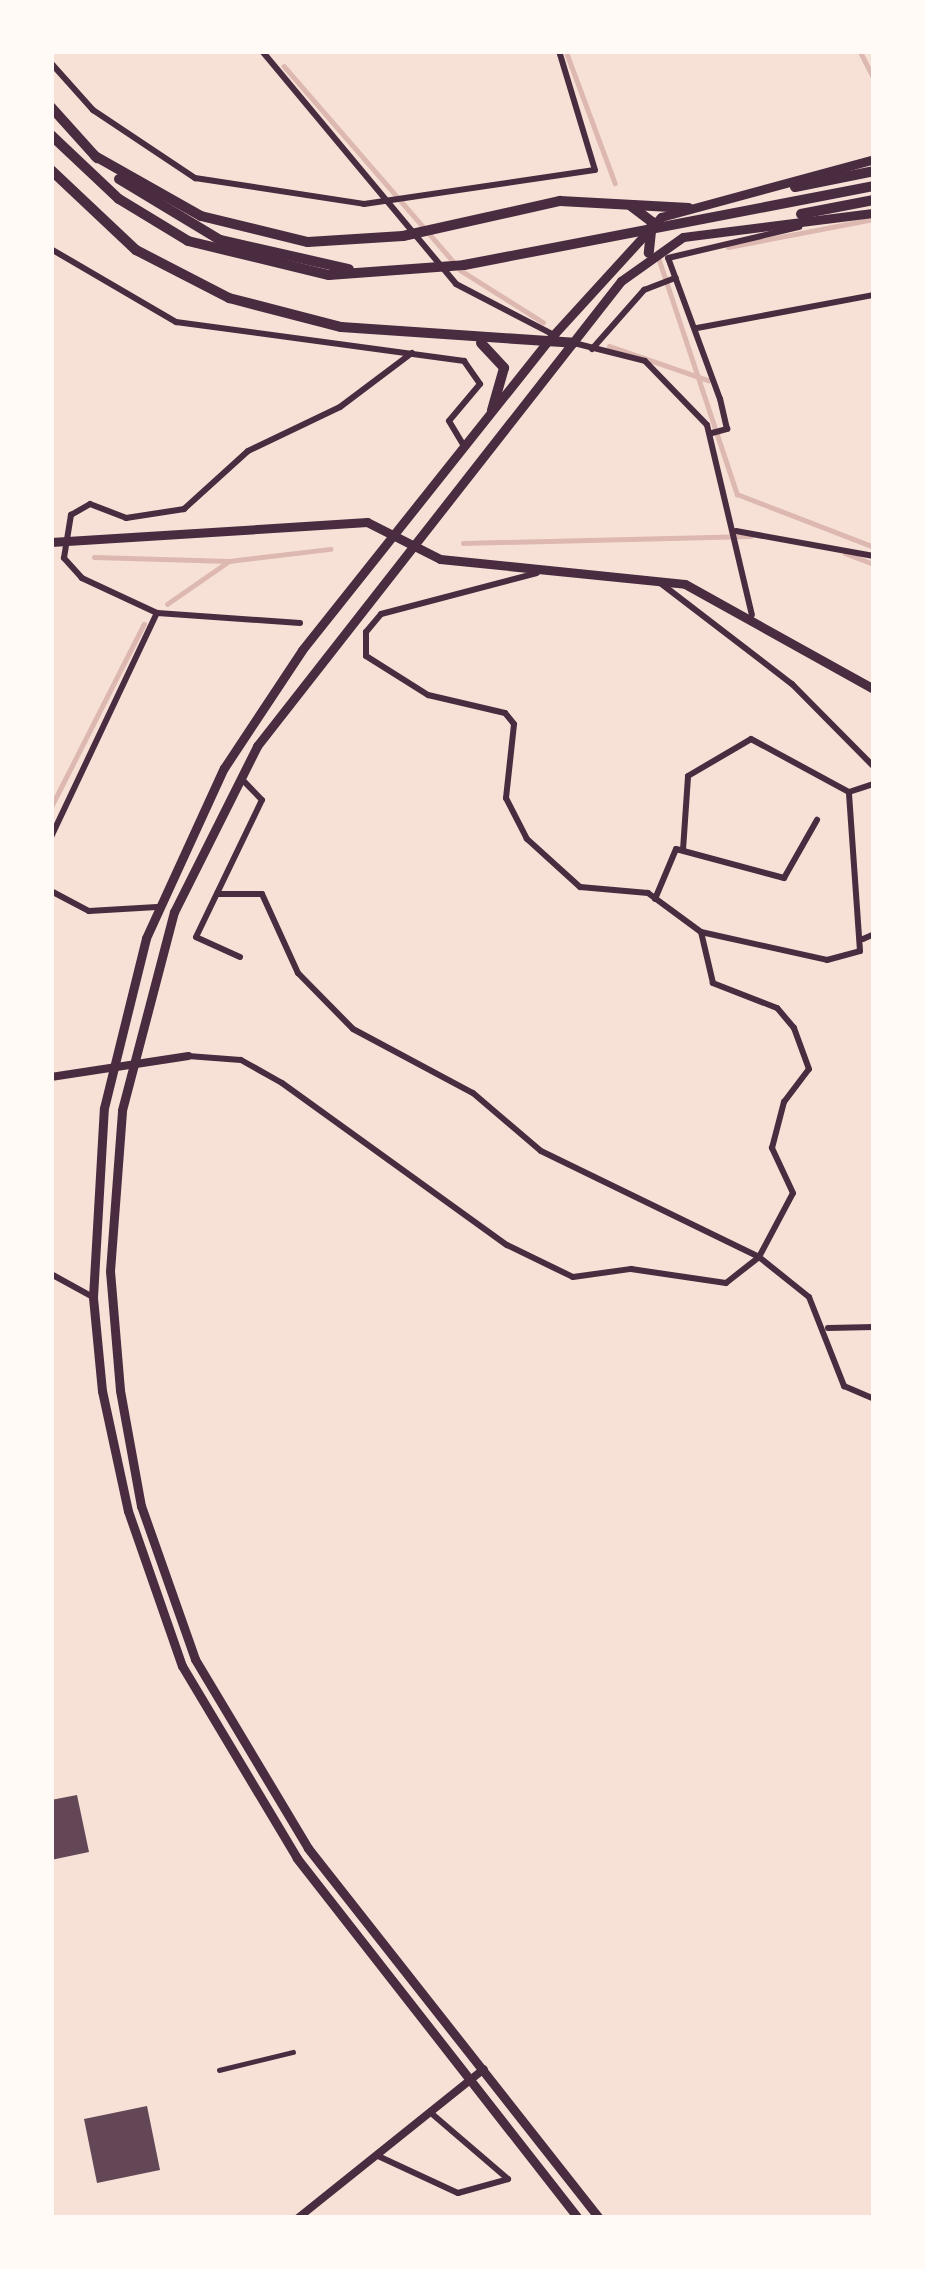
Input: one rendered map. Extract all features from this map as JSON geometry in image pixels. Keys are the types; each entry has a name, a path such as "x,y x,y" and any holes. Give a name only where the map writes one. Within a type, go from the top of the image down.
{"highway":[{"path":"51,107 95,156 220,240 380,273"},
{"path":"51,135 118,199 200,247 296,273 380,273 874,186"},
{"path":"95,156 251,232 337,243 403,236 539,203 689,208"},
{"path":"51,170 136,250 212,291 304,320 470,340 573,343"},
{"path":"795,187 874,171"},
{"path":"801,214 874,200"},
{"path":"628,204 652,222 649,253"},
{"path":"470,340 502,360 492,410"}],"main road":[{"path":"578,2218 297,1858 182,1666 128,1511 93,1297 110,1069 158,907 242,737 394,532 550,339 652,222 689,208 795,187 874,159"},
{"path":"599,2218 257,1771 166,1585 120,1390 110,1271 130,1065 174,912 239,777 410,544 649,253 801,214 868,214"},
{"path":"51,542 338,520 394,532 410,544 537,573 650,576 752,615 874,689"}],"street":[{"path":"51,63 93,110 221,189 401,200 595,170 559,51"},
{"path":"263,52 401,200 457,284 550,339"},
{"path":"752,615 697,328 670,278 674,252 868,214"},
{"path":"51,249 176,322 285,345 412,353 477,371 478,391 449,421 464,446"},
{"path":"592,349 670,278"},
{"path":"697,328 874,295"},
{"path":"573,343 645,361 717,432"},
{"path":"300,623 158,613 71,571 65,541 83,505 126,518 184,509 248,451 340,407 412,353"},
{"path":"736,531 874,556"},
{"path":"537,573 381,614 366,632 366,656 428,695 505,712 514,724 506,798 527,839 580,887 655,899 701,932 827,960 860,951 849,792"},
{"path":"650,576 792,684 874,767"},
{"path":"51,837 158,613"},
{"path":"683,850 688,776 751,739 849,792 874,784"},
{"path":"239,777 262,800 196,937 240,957"},
{"path":"655,899 673,851 784,878 818,820"},
{"path":"51,891 89,911 158,907"},
{"path":"217,894 262,894 298,974 353,1029 473,1093 541,1151 759,1257 828,1328 844,1386 874,1399"},
{"path":"51,1077 188,1056 242,1060 282,1083 507,1245 573,1277 631,1269 726,1283 759,1257 789,1215 774,1126 803,1086 807,1051 777,1008 713,982 701,932"},
{"path":"862,939 874,934"},
{"path":"51,1274 93,1297"},
{"path":"828,1328 874,1327"},
{"path":"219,2070 293,2052"},
{"path":"298,2218 484,2069"},
{"path":"378,2156 458,2193 508,2179 431,2113"}],"building":[{"path":"77,1795 89,1852 51,1860 51,1800"},
{"path":"147,2106 160,2170 97,2183 84,2119"}],"waterway":[{"path":"566,51 615,183"},
{"path":"860,51 874,79"},
{"path":"284,66 453,261"},
{"path":"728,247 874,219"},
{"path":"659,259 737,494 874,547"},
{"path":"460,270 543,322"},
{"path":"609,346 708,380"},
{"path":"463,543 751,536"},
{"path":"94,557 229,561 330,549"},
{"path":"845,553 874,564"},
{"path":"167,604 229,561"},
{"path":"51,807 144,624"}]}
